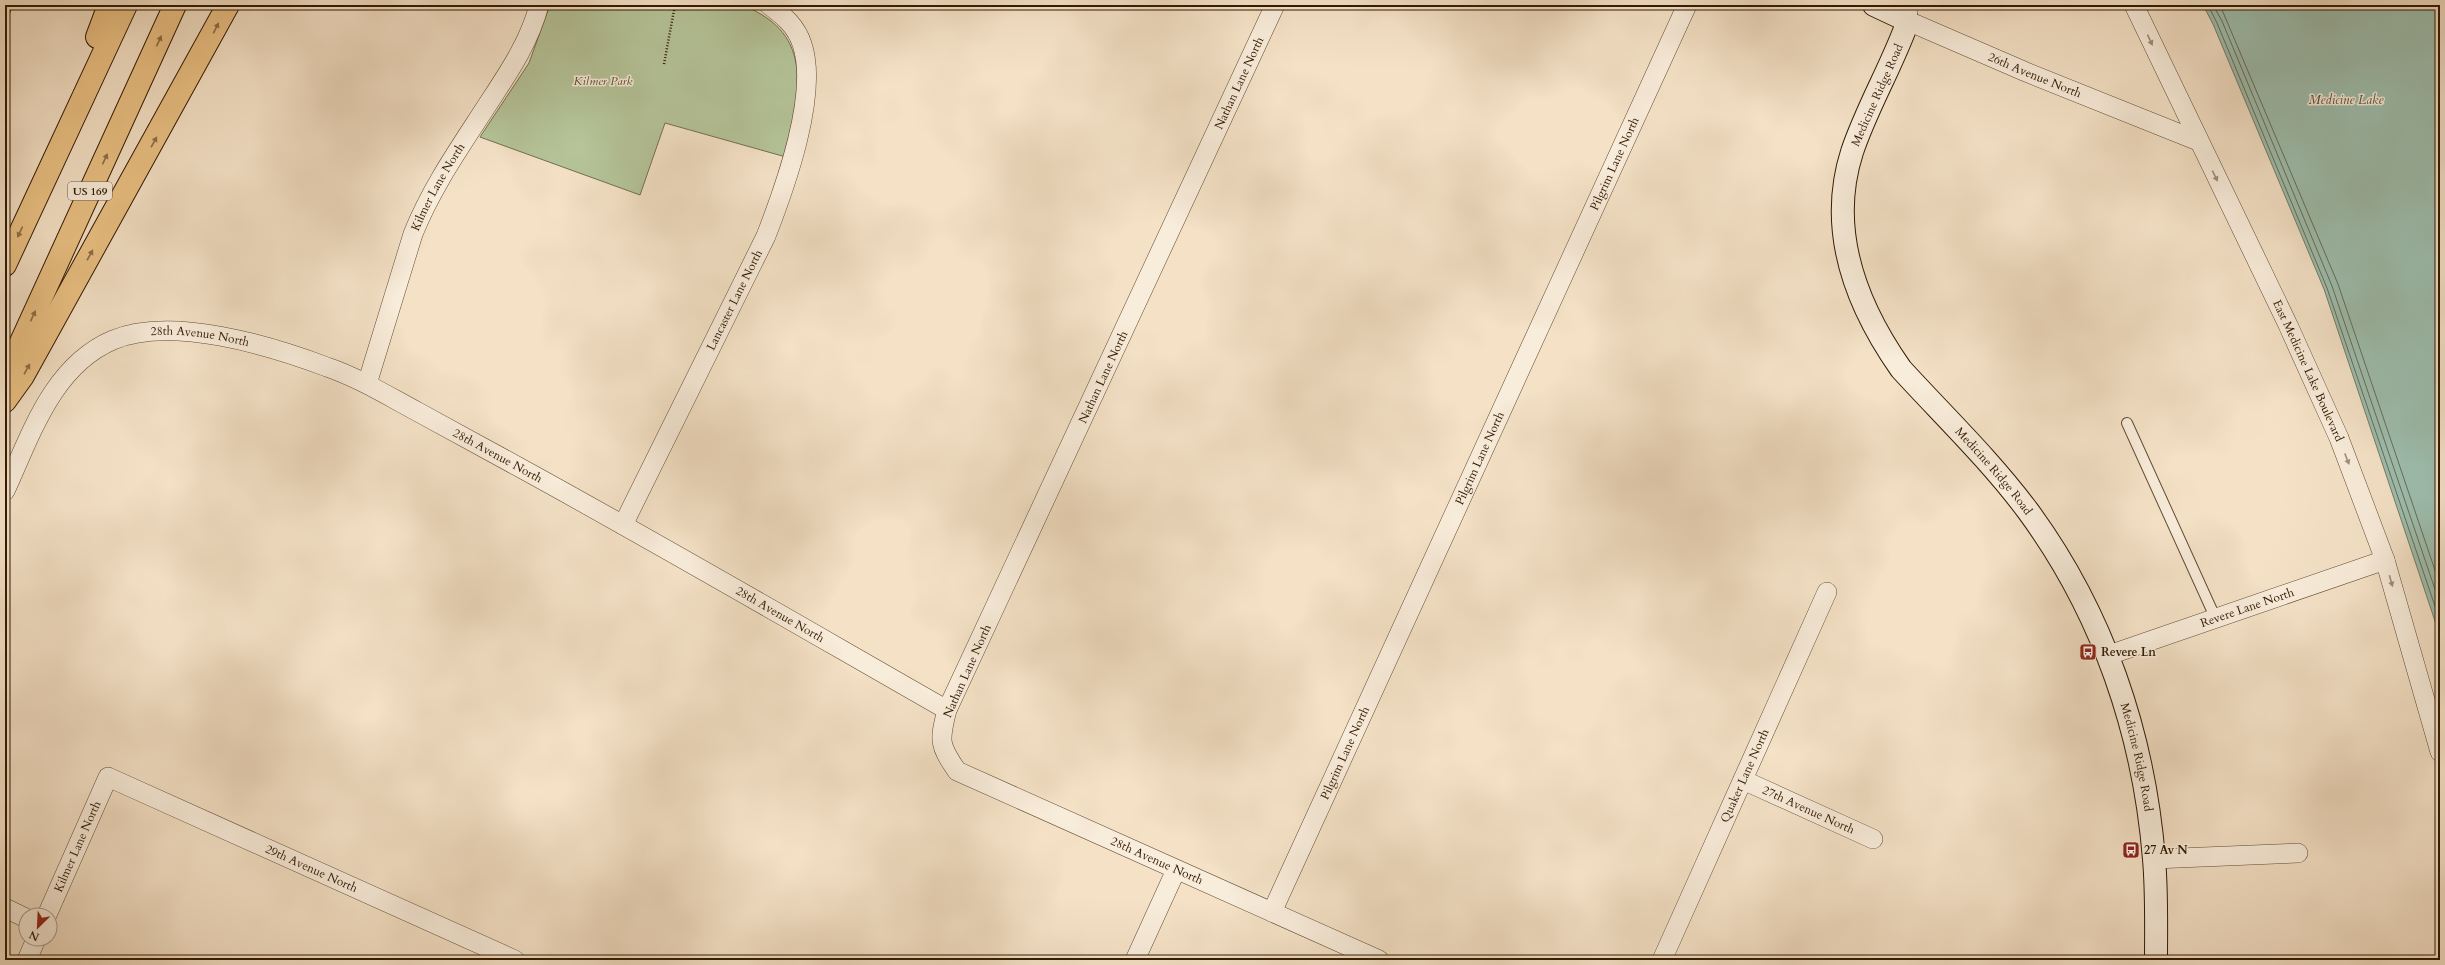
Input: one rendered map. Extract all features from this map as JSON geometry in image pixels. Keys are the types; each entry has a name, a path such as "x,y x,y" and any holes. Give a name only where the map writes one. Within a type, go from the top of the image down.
{"highway":[{"path":"36,199 109,5"},
{"path":"5,265 126,5"},
{"name":"US 169","path":"5,377 176,5"},
{"path":"5,401 27,370 228,5"}],"street":[{"name":"Kilmer Lane North","path":"367,384 413,234 423,211 448,164 515,62 528,37 539,5"},
{"name":"Lancaster Lane North","path":"623,524 766,236 783,192 793,158 807,89 806,63 796,31 786,18 769,5"},
{"name":"Nathan Lane North","path":"943,751 942,731 947,710 1275,5"},
{"name":"Pilgrim Lane North","path":"1272,912 1686,5"},
{"name":"26th Avenue North","path":"1874,5 1907,13 2026,72 2198,141"},
{"name":"East Medicine Lake Boulevard","path":"2134,5 2198,141 2288,325 2339,438 2385,560 2440,752"},
{"name":"Medicine Ridge Road","path":"1907,13 1899,45 1852,153 1845,187 1842,223 1850,268 1866,313 1882,343 1900,369 2027,510 2057,554 2109,655 2138,756 2154,859 2156,960"},
{"name":"28th Avenue North","path":"5,491 42,411 55,389 70,369 88,353 115,339 142,333 180,331 238,339 295,355 367,384 623,524 947,710"},
{"name":"Revere Lane North","path":"2109,655 2214,617 2385,560"},
{"name":"Quaker Lane North","path":"1662,960 1827,592"},
{"name":"28th Avenue North","path":"943,751 957,771 1379,960"},
{"name":"Kilmer Lane North","path":"51,907 108,778"},
{"name":"29th Avenue North","path":"108,778 515,960"},
{"name":"27th Avenue North","path":"1743,780 1873,839"},
{"path":"2154,859 2298,853"},
{"path":"1135,960 1176,870"},
{"path":"5,908 18,914"},
{"path":"27,960 33,947"}],"lane":[{"path":"5,10 7,5"},
{"path":"2126,424 2214,617"}],"path":[{"path":"664,64 675,5"}],"green space":[{"name":"Kilmer Park","path":"550,5 742,5 766,18 782,32 792,49 797,68 797,89 786,157 665,123 640,195 480,137 529,63"}],"water":[{"name":"Medicine Lake","path":"2203,5 2440,5 2440,636 2324,289 2213,24"}],"place":[{"name":"Revere Ln","path":"2088,652"},
{"name":"27 Av N","path":"2131,850"}]}
